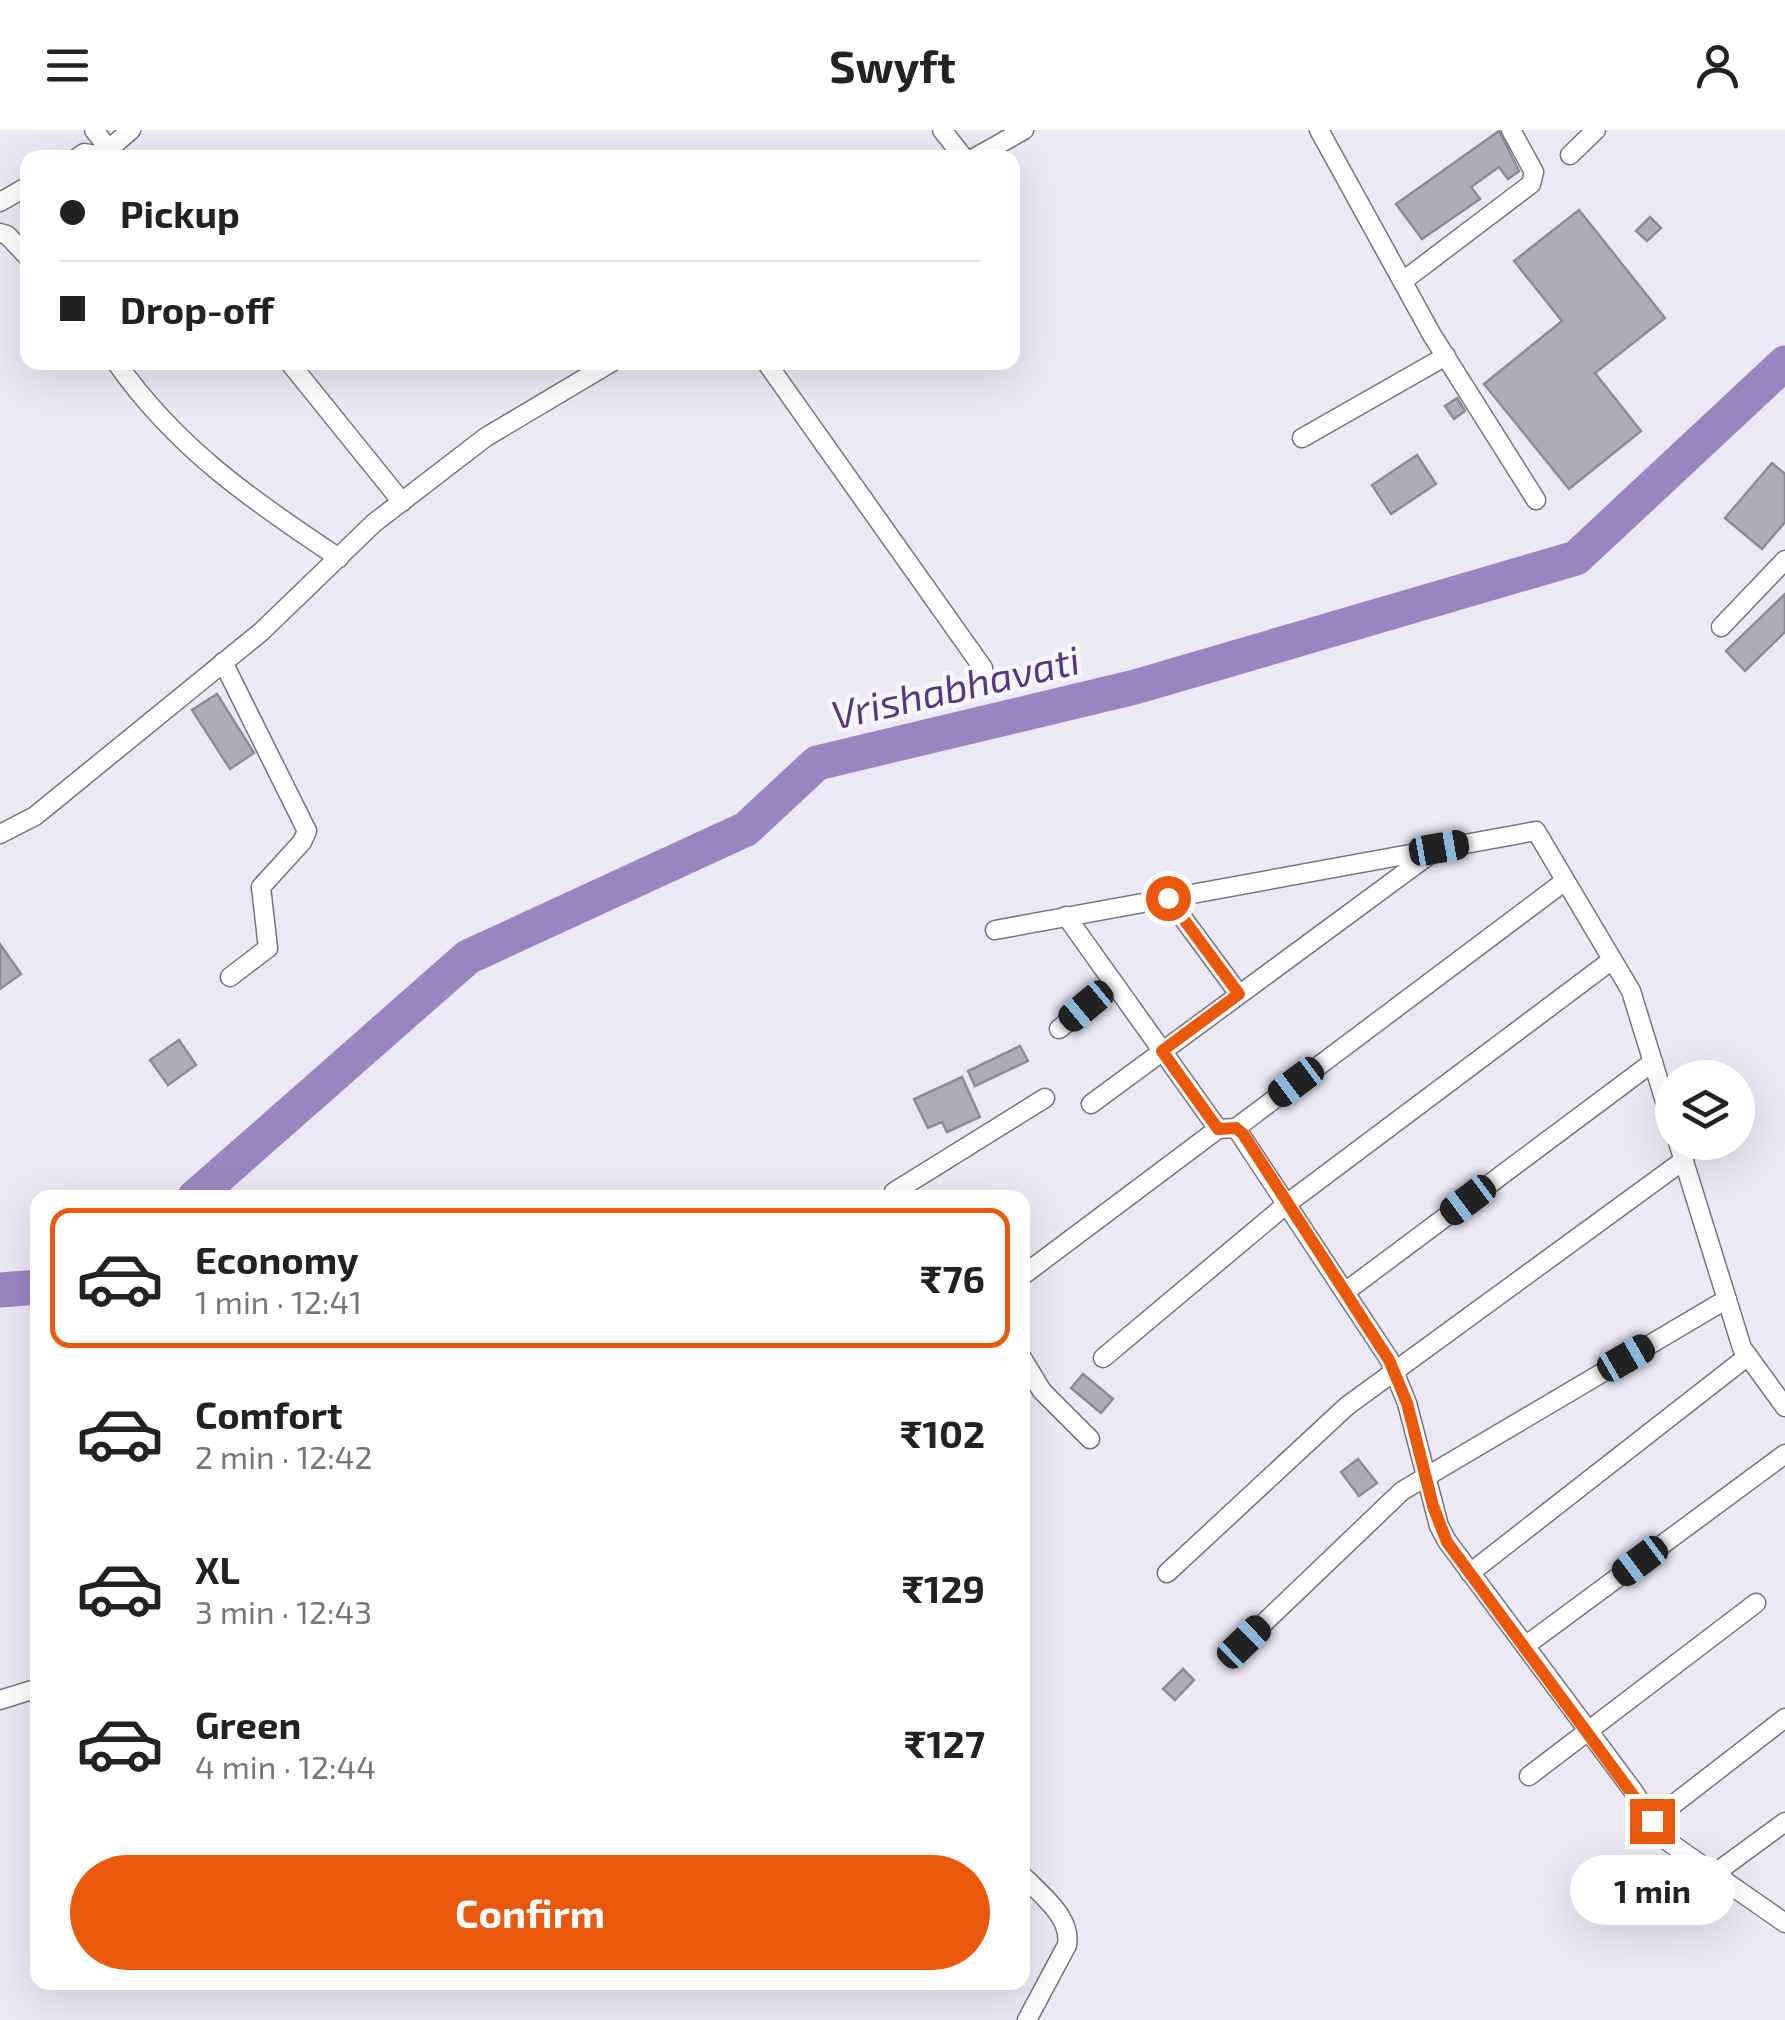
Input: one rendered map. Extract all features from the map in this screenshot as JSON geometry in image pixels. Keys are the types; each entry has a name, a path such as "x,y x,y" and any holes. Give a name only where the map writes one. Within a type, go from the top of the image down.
{"street":[{"path":"94,130 109,150"},
{"path":"942,130 958,150"},
{"path":"988,150 1024,130"},
{"path":"1320,130 1446,356 1536,500"},
{"path":"1402,280 1531,184 1534,172 1511,130"},
{"path":"1570,155 1596,130"},
{"path":"0,233 20,250"},
{"path":"1302,438 1446,356"},
{"path":"121,370 144,403 243,494 339,558"},
{"path":"295,370 402,502"},
{"path":"0,834 35,816 261,632 374,523 486,438 599,370"},
{"path":"772,370 983,668"},
{"path":"1721,627 1785,560"},
{"path":"223,662 307,830 302,842 262,886 268,948 230,977"},
{"path":"995,930 1536,831 1631,992 1655,1069"},
{"path":"1092,1104 1439,848"},
{"path":"1030,1270 1565,880"},
{"path":"1168,898 1239,994"},
{"path":"1066,916 1162,1051 1288,1203 1346,1292 1395,1373 1407,1403 1439,1526 1470,1572 1663,1838 1785,1924"},
{"path":"1103,1358 1288,1203 1612,960"},
{"path":"1059,1029 1114,984"},
{"path":"1346,1292 1653,1062"},
{"path":"897,1190 1045,1098"},
{"path":"1167,1573 1347,1406 1671,1160"},
{"path":"1683,1160 1742,1348 1785,1407"},
{"path":"1244,1642 1402,1492 1726,1299"},
{"path":"1470,1572 1748,1356"},
{"path":"1030,1371 1042,1391 1090,1440"},
{"path":"1525,1646 1785,1454"},
{"path":"1529,1776 1756,1602"},
{"path":"0,1700 30,1691"},
{"path":"1652,1821 1785,1718"},
{"path":"1714,1874 1785,1822"},
{"path":"1027,2020 1068,1945 1069,1934 1066,1923 1030,1884"}],"building":[{"path":"1499,131 1519,171 1508,179 1499,167 1471,187 1480,199 1422,239 1396,204"},
{"path":"1579,210 1665,318 1595,373 1641,431 1569,489 1484,384 1562,321 1514,261"},
{"path":"1650,217 1661,228 1647,241 1636,231"},
{"path":"1457,398 1465,411 1454,419 1445,406"},
{"path":"1417,455 1436,484 1391,514 1372,485"},
{"path":"1772,463 1785,474 1785,522 1762,549 1725,518"},
{"path":"1785,594 1785,632 1745,671 1726,651"},
{"path":"217,694 254,753 230,769 192,710"},
{"path":"0,944 21,974 0,989"},
{"path":"179,1040 196,1065 168,1085 150,1060"},
{"path":"1020,1046 1028,1061 975,1086 968,1071"},
{"path":"962,1077 980,1117 947,1132 942,1122 928,1128 914,1099"},
{"path":"1083,1374 1113,1399 1101,1413 1071,1388"},
{"path":"1358,1459 1377,1483 1359,1496 1341,1472"},
{"path":"1183,1669 1194,1680 1175,1700 1163,1689"}],"waterway":[{"name":"Vrishabhavati","path":"203,1190 468,957 746,829 817,763 1135,687 1576,558 1785,363"},
{"name":"Vrishabhavati","path":"0,1290 30,1288"}],"route":[{"path":"1168,898 1239,994 1162,1051 1218,1129 1227,1126 1243,1134 1389,1360 1401,1384 1433,1506 1447,1542 1652,1821"}]}
